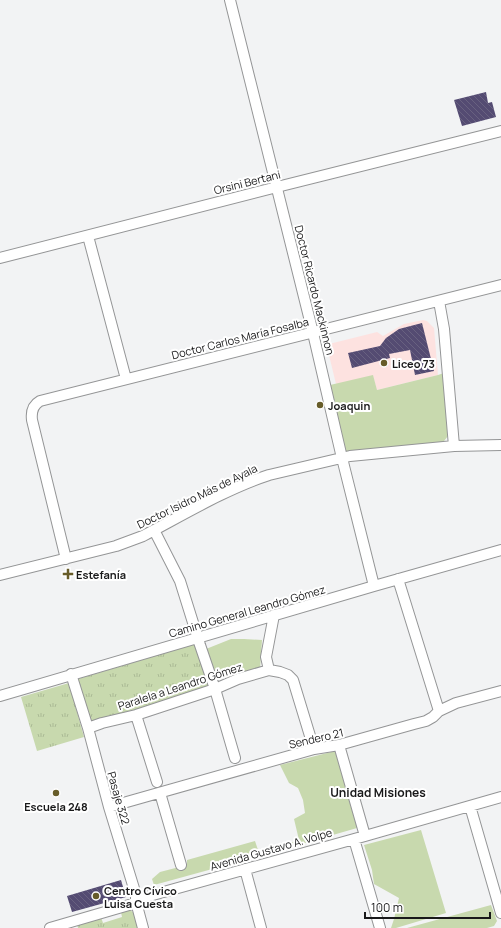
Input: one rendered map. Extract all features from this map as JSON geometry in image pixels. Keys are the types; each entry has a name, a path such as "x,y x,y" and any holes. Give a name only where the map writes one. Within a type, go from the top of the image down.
{"street":[{"name":"Doctor Ricardo Mackinnon","path":"230,0 374,586"},
{"name":"Orsini Bertani","path":"0,258 501,131"},
{"path":"88,236 126,379"},
{"name":"Doctor Carlos María Fosalba","path":"66,559 31,416 34,406 40,401 501,285"},
{"path":"439,301 444,329 454,446"},
{"name":"Doctor Isidro Más de Ayala","path":"0,575 116,546 143,536 222,495 269,475 342,458 454,446 501,444"},
{"path":"154,530 180,581 197,638 215,689 235,758"},
{"name":"Camino General Leandro Gómez","path":"0,696 71,674 501,550"},
{"path":"398,579 439,711"},
{"path":"270,670 266,657 274,615"},
{"name":"Paralela a Leandro Gómez","path":"88,728 102,723 136,716 215,689 238,679 270,670 288,675 293,680 314,749"},
{"name":"Pasaje 322","path":"71,674 88,728 109,808 136,895 136,902 143,928"},
{"name":"Sendero 21","path":"109,808 314,749 339,745 426,720 439,711 456,703 501,691"},
{"path":"136,716 157,782"},
{"path":"339,745 365,836"},
{"path":"160,793 181,865"},
{"name":"Avenida Gustavo A. Volpe","path":"50,928 136,902 142,898 501,797"},
{"path":"470,806 500,907"},
{"path":"354,839 380,928"},
{"path":"245,869 261,928"}],"shaded area":[{"name":"Liceo 73","path":"423,320 427,321 434,328 438,375 377,390 373,376 336,384 328,351 329,344 377,332 383,336 404,324"}],"green space":[{"path":"444,373 448,436 444,441 439,444 346,452 330,385 373,375 377,390"},
{"path":"231,639 262,640 260,670 217,679 206,649"},
{"path":"195,644 208,687 91,723 78,679"},
{"path":"69,683 84,737 37,751 21,697"},
{"path":"335,751 357,828 267,854 266,850 299,840 294,819 305,813 303,800 298,788 289,783 280,765"},
{"path":"421,830 446,913 396,928 391,928 399,898 374,884 372,870 364,845"},
{"path":"255,841 260,856 154,885 152,879 160,872 187,865 187,860"},
{"path":"491,905 497,921 494,926 487,928 407,928"},
{"path":"130,910 134,913 138,928 78,928 77,924 101,917 103,923 122,917 121,912"}],"building":[{"path":"486,92 488,103 492,102 496,117 462,126 454,100"},
{"path":"422,323 434,371 415,375 410,350 389,354 390,358 352,368 348,353 380,346 386,338 399,329"},
{"name":"Centro Cívico Luisa Cuesta","path":"121,880 126,897 72,912 67,896"}],"place":[{"name":"Liceo 73","path":"384,363"},
{"name":"Joaquin","path":"320,405"},
{"name":"Estefanía","path":"68,574"},
{"name":"Escuela 248","path":"56,793"},
{"name":"Centro Cívico Luisa Cuesta","path":"96,896"}],"district":[{"name":"Unidad Misiones","path":"378,792"}]}
